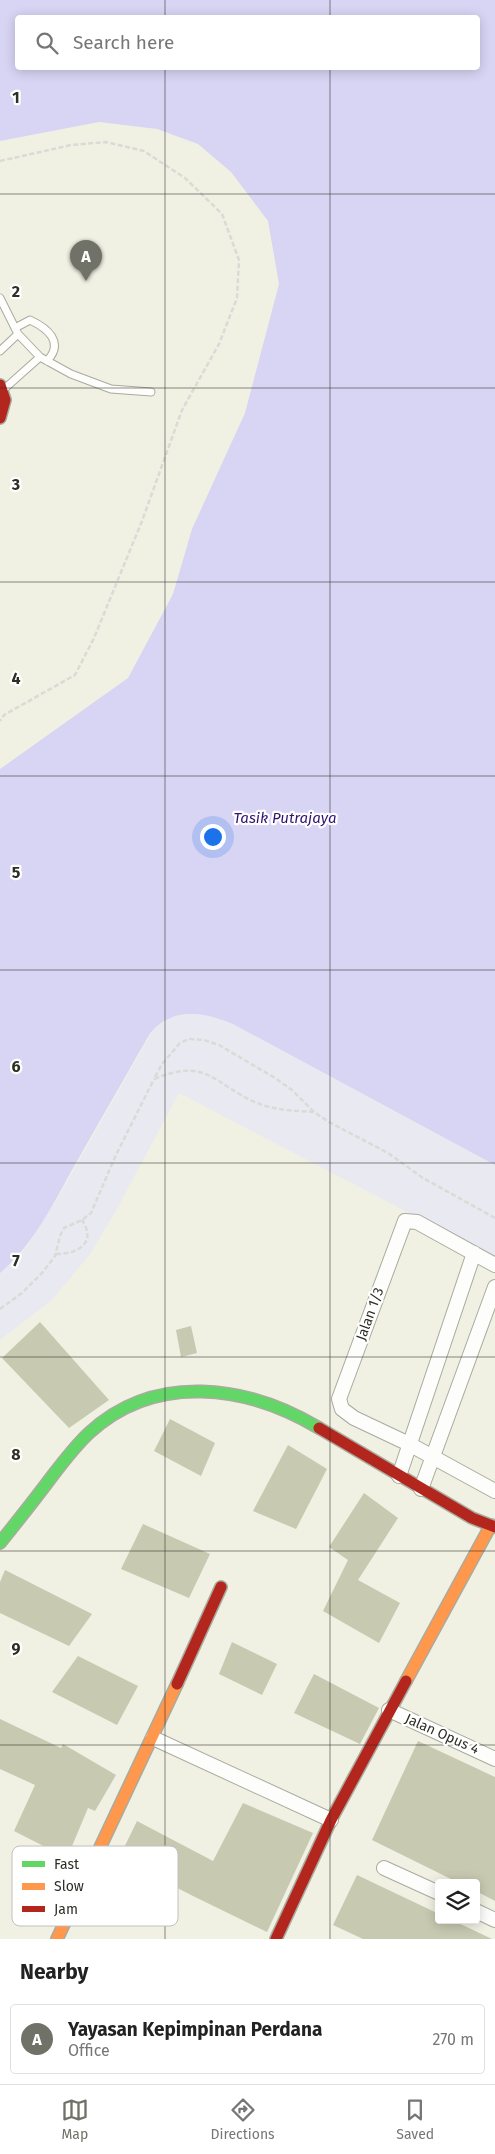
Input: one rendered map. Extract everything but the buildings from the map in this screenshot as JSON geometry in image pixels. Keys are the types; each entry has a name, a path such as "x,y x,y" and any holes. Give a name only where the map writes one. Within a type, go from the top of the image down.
{"street":[{"path":"0,418 4,411 5,400 1,387"},
{"name":"Jalan 1/3","path":"409,1444 347,1414 342,1409 339,1399 405,1220 417,1222 474,1253"},
{"path":"399,1476 474,1253 495,1265"},
{"path":"421,1489 495,1287"},
{"path":"0,1543 70,1454 93,1430 121,1410 150,1398 179,1392 213,1390 270,1403 301,1418 472,1518 492,1532 389,1710 330,1820 276,1939"},
{"path":"409,1444 495,1491"},
{"path":"101,1846 153,1738 221,1587"},
{"name":"Jalan Opus 4","path":"389,1710 495,1759"},
{"path":"153,1738 330,1820"},
{"path":"384,1868 435,1891"},
{"path":"480,1913 495,1920"},
{"path":"57,1939 63,1926"}],"lane":[{"path":"0,298 16,331 40,357 71,374 111,389 152,392"},
{"path":"0,351 16,331 30,320 45,327 54,341 55,347 52,356 47,361"},
{"path":"1,387 40,357"}],"path":[{"path":"0,1309 34,1282 56,1254 64,1228 82,1220 91,1213 115,1158 162,1064 180,1043 189,1039 204,1040 229,1049 292,1090 314,1112 388,1153 423,1178 495,1218"},
{"path":"154,1080 173,1072 198,1071 206,1073 258,1103 290,1110 314,1112"},
{"path":"56,1254 76,1252 83,1246 88,1238 88,1228 82,1220"}],"shaded area":[{"path":"192,1014 214,1016 233,1024 495,1165 495,1258 179,1093 91,1253 52,1300 0,1340 0,1273 28,1245 60,1194 153,1030 170,1017"}],"water":[{"name":"Tasik Putrajaya","path":"0,0 495,0 495,1165 233,1024 202,1015 192,1014 172,1017 163,1022 150,1034 45,1218 25,1247 0,1273 0,769 128,678 173,594 192,529 245,413 279,284 268,221 231,172 198,144 157,129 99,122 0,141"}],"traffic: fast":[{"path":"0,1543 83,1439 115,1414 143,1400 172,1393 202,1392 232,1395 262,1402 291,1413 319,1428"}],"traffic: slow":[{"path":"406,1681 491,1525"},
{"path":"101,1846 177,1684"},
{"path":"57,1939 63,1926"}],"traffic: jam":[{"path":"0,385 5,400 0,418"},
{"path":"319,1428 472,1518 495,1527"},
{"path":"177,1684 221,1587"},
{"path":"276,1939 331,1820 406,1681"}],"place":[{"name":"Yayasan Kepimpinan Perdana","path":"86,281"}]}
